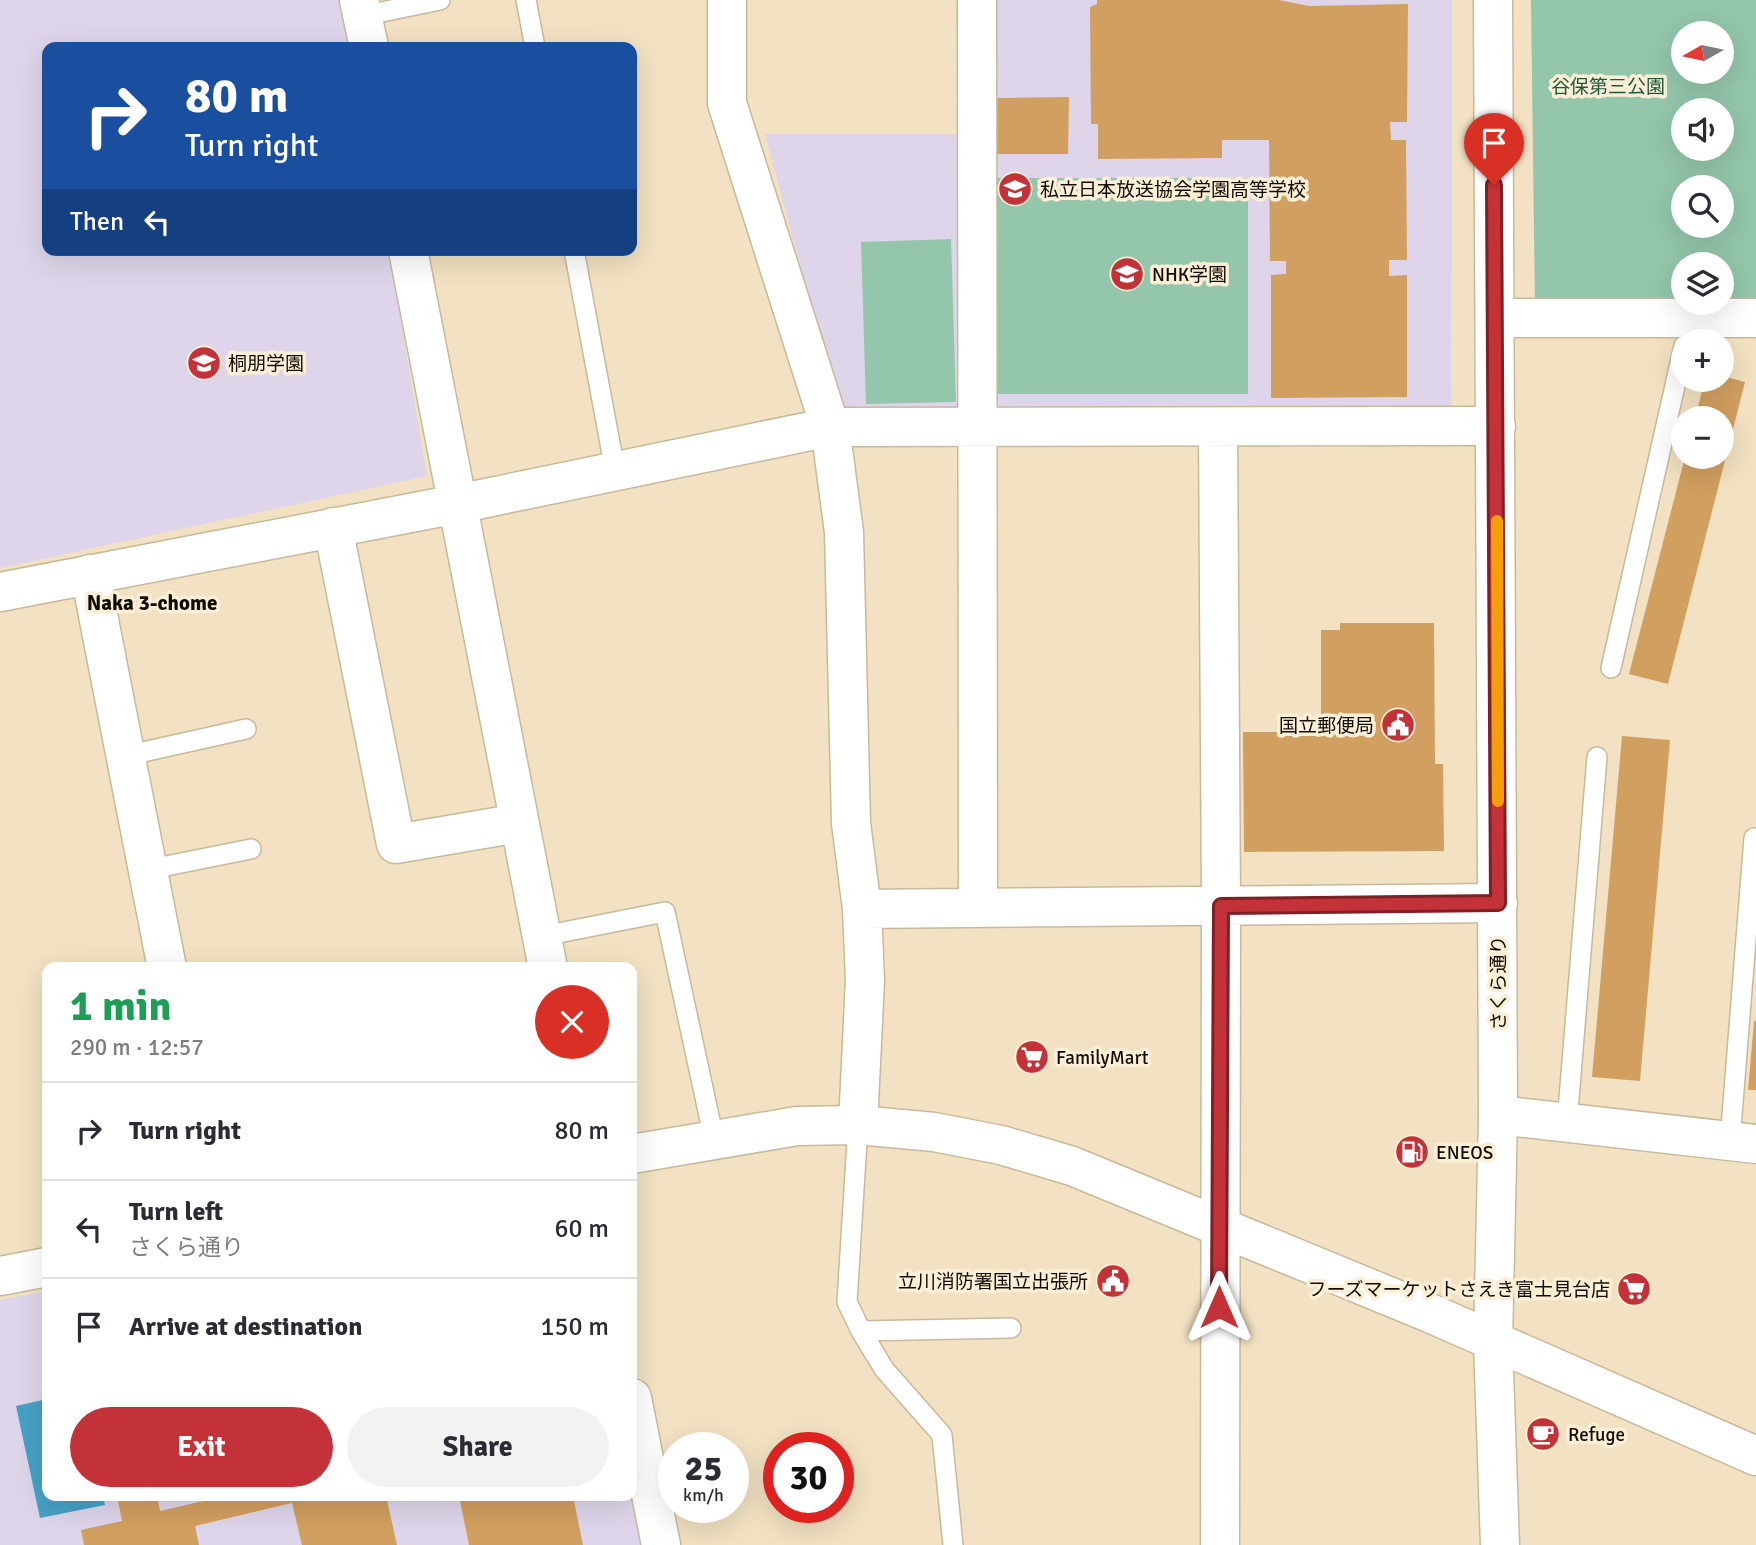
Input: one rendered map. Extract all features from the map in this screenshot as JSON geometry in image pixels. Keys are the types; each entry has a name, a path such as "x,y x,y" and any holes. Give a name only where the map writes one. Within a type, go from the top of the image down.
{"street":[{"path":"726,0 727,103 830,427 844,532 851,822 862,909 865,980 858,1125"},
{"path":"977,0 978,908"},
{"name":"さくら通り","path":"1493,0 1498,903 1498,1115 1493,1342 1500,1545"},
{"path":"409,256 545,952"},
{"path":"1496,318 1671,334"},
{"path":"1711,329 1756,318"},
{"path":"1219,426 1220,1545"},
{"path":"0,592 457,504 830,427 1496,426"},
{"path":"333,527 396,844 519,823"},
{"path":"89,574 166,962"},
{"path":"862,909 1498,903"},
{"path":"1498,1115 1743,1143"},
{"path":"637,1153 797,1126 858,1125 934,1132 1001,1145 1072,1166 1432,1314 1756,1456"},
{"path":"0,1276 42,1268"},
{"path":"637,1423 661,1545"}],"lane":[{"path":"363,21 440,0"},
{"path":"526,0 534,42"},
{"path":"574,256 615,470"},
{"path":"1611,668 1673,392"},
{"path":"125,756 246,730"},
{"path":"1567,1123 1597,757"},
{"path":"1743,1143 1754,838"},
{"path":"146,870 251,849"},
{"path":"545,952 665,912 714,1139"},
{"path":"858,1125 847,1302 884,1369 942,1435 953,1545"},
{"path":"861,1331 1011,1328"}],"shaded area":[{"name":"桐朋学園","path":"0,0 346,0 353,42 42,42 42,256 390,256 427,476 0,568"},
{"name":"NHK学園","path":"980,0 1452,0 1451,417 840,414 765,134 979,134"},
{"path":"42,1292 42,1501 637,1501 637,1498 646,1545 0,1545 0,1300"}],"green space":[{"name":"谷保第三公園","path":"1531,0 1756,0 1756,308 1734,308 1734,252 1671,252 1671,308 1535,309"},
{"path":"996,178 1248,178 1248,394 997,394"},
{"path":"951,239 956,402 866,404 861,242"}],"water":[{"path":"42,1400 42,1501 104,1501 105,1505 40,1518 16,1406"}],"building":[{"path":"1097,0 1279,0 1309,6 1408,4 1407,122 1390,122 1391,140 1406,140 1407,260 1389,260 1389,276 1407,275 1407,397 1271,398 1271,275 1286,274 1286,261 1270,261 1269,140 1222,140 1222,158 1098,159 1098,124 1091,124 1090,7 1097,4"},
{"path":"1069,97 1068,154 991,154 991,98"},
{"path":"1734,379 1745,382 1734,425 1734,406 1698,406 1702,392 1734,392"},
{"path":"1682,469 1723,469 1668,684 1629,674"},
{"path":"1340,623 1434,623 1435,764 1443,764 1444,851 1244,852 1243,732 1321,732 1321,630 1340,630"},
{"path":"1622,736 1670,740 1640,1081 1592,1077"},
{"path":"1754,1021 1756,1090 1748,1090"},
{"path":"118,1501 158,1501 160,1511 203,1501 387,1501 397,1545 302,1545 292,1503 195,1526 199,1545 84,1545 81,1530 122,1521"},
{"path":"460,1501 574,1501 583,1545 469,1545"}],"slow traffic":[{"path":"1497,521 1498,801"}],"place":[{"name":"私立日本放送協会学園高等学校","path":"1015,189"},
{"name":"NHK学園","path":"1127,274"},
{"name":"桐朋学園","path":"204,363"},
{"name":"国立郵便局","path":"1398,725"},
{"name":"FamilyMart","path":"1032,1057"},
{"name":"ENEOS","path":"1412,1152"},
{"name":"立川消防署国立出張所","path":"1113,1281"},
{"name":"フーズマーケットさえき富士見台店","path":"1634,1289"},
{"name":"Refuge","path":"1543,1434"}],"district":[{"name":"Naka 3-chome","path":"152,603"}],"route":[{"path":"1219,1307 1221,906 1498,903 1494,185"}]}
